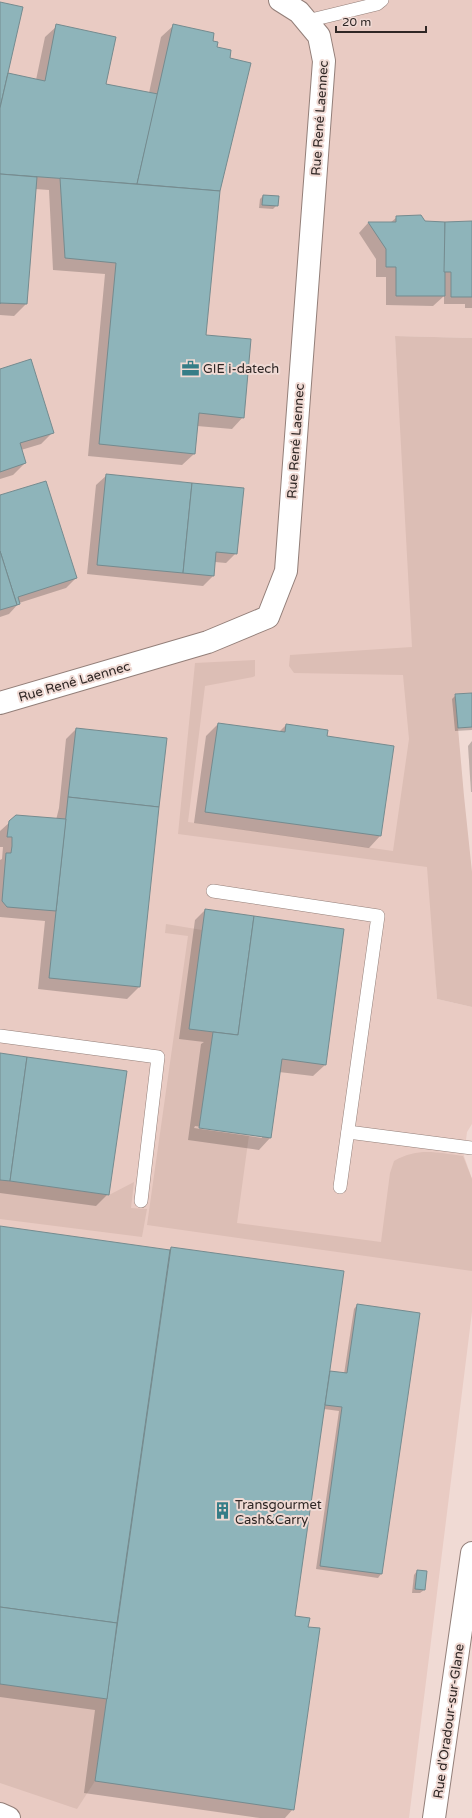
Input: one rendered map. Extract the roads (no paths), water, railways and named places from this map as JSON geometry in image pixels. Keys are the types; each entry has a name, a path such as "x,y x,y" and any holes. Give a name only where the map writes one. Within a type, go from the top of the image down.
{"street":[{"name":"Rue René Laennec","path":"0,703 208,642 268,617 286,571 324,61 319,36 300,12 280,0"},
{"name":"Rue d'Oradour-sur-Glane","path":"434,1818 472,1553"},
{"path":"0,1814 10,1818"}],"lane":[{"path":"307,21 377,4 382,0"},
{"path":"214,891 378,916 340,1187"},
{"path":"0,1036 158,1057 141,1201"},
{"path":"348,1132 472,1148"}],"place":[{"name":"GIE i-datech","path":"190,368"},
{"name":"Transgourmet Cash&Carry","path":"222,1511"}]}
